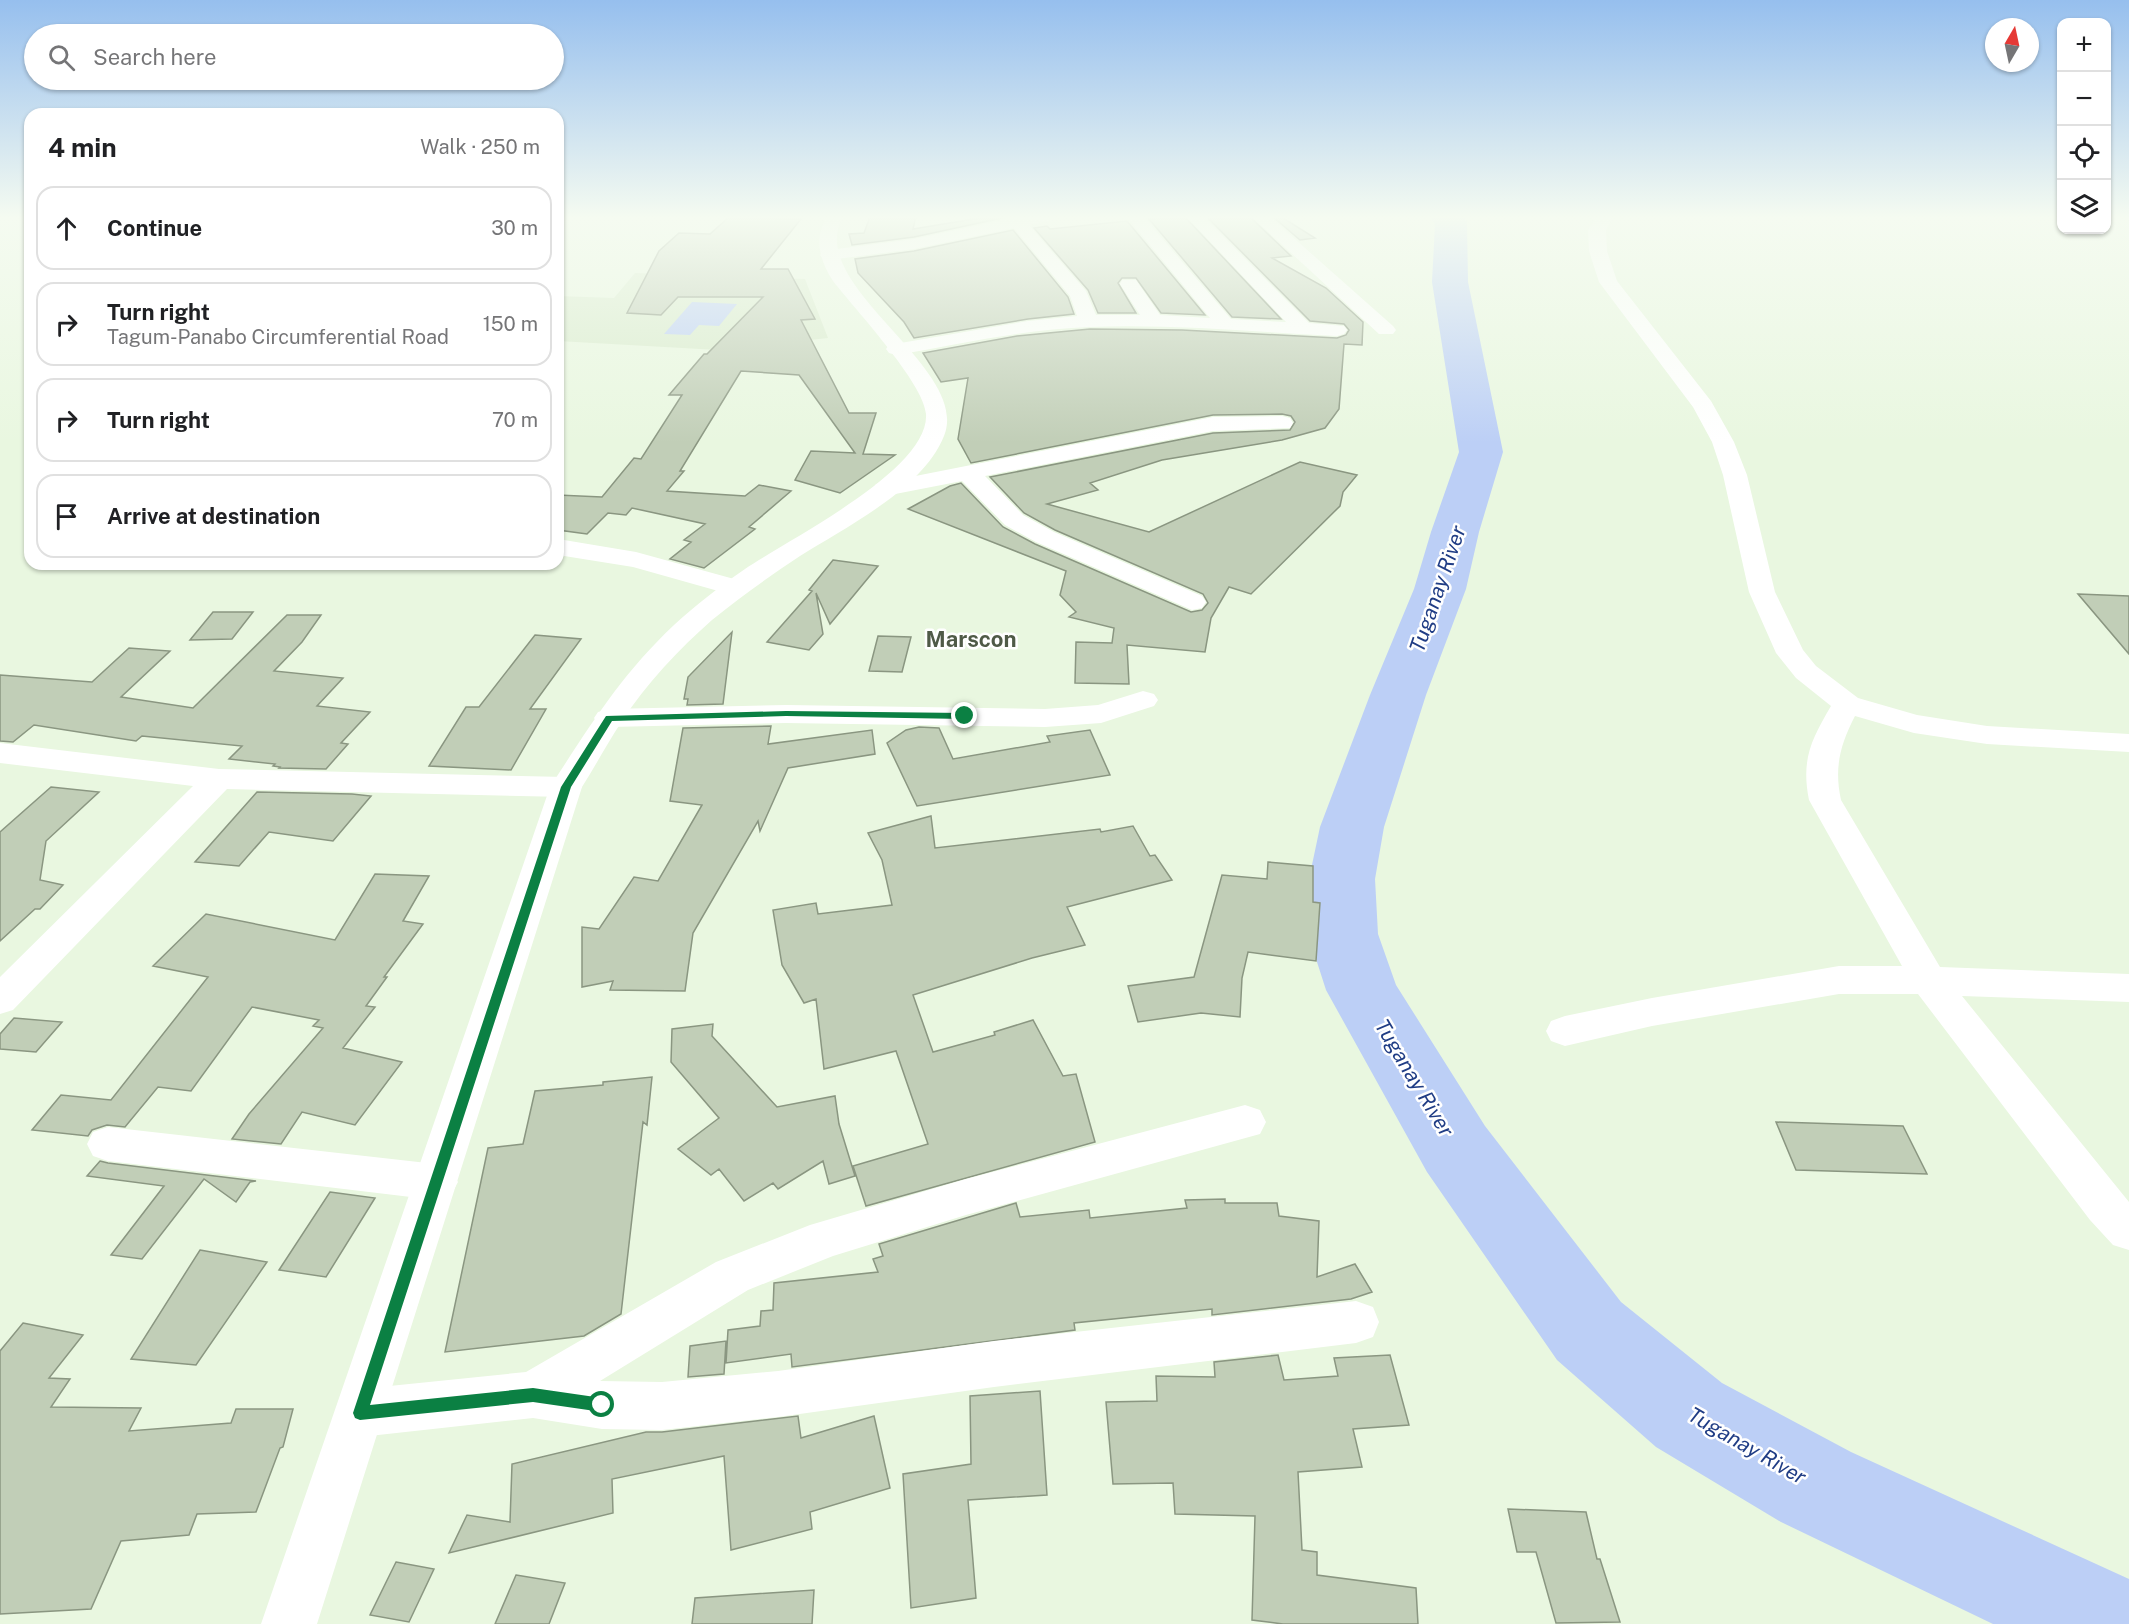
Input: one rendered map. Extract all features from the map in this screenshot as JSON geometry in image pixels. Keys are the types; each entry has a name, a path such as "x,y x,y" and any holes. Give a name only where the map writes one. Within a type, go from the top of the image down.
{"street":[{"path":"289,1624 566,787 609,718 663,652 736,588 885,489 927,447 934,430 937,412 931,397 921,380 851,292"},
{"path":"1076,292 1089,321"},
{"path":"1134,292 1154,321"},
{"path":"1199,292 1225,324"},
{"path":"1268,292 1302,327"},
{"path":"1345,292 1386,330"},
{"path":"1615,292 1703,406 1723,442 1736,475 1762,591 1790,653 1806,672 1847,704 1914,724 1987,735 2129,743"},
{"path":"896,349 1028,327 1089,321 1154,321 1337,330"},
{"path":"885,489 1213,424 1282,423"},
{"path":"968,473 1014,520 1045,537 1192,602"},
{"path":"564,548 636,560 736,588"},
{"path":"609,718 786,714 1045,718 1101,714 1143,700"},
{"path":"1847,704 1821,754 1820,779 1825,800 1929,981 2105,1207 2129,1231"},
{"path":"0,753 219,779 566,787"},
{"path":"0,1000 219,779"},
{"path":"1564,1031 1652,1012 1839,981 1929,981 2129,988"},
{"path":"533,1395 732,1276 826,1239 966,1197 1245,1122"},
{"path":"108,1144 436,1182"},
{"path":"360,1413 533,1395 602,1405 662,1406 778,1394 994,1364 1356,1322"}],"shaded area":[{"path":"619,292 810,292 828,338 718,350 564,341 564,296 614,298"}],"water":[{"path":"692,302 737,304 719,326 699,325 690,335 664,334"}],"building":[{"path":"638,292 800,292 815,319 801,320 849,413 876,413 863,454 895,455 840,493 795,480 811,451 855,453 799,375 741,371 680,471 684,471 667,491 745,496 759,485 791,491 749,527 755,529 704,568 670,559 691,542 684,540 705,524 632,508 626,515 608,513 587,534 564,531 564,495 602,497 634,458 641,459 682,395 669,395 704,354 707,354 763,297 678,297 661,315 627,313"},
{"path":"876,292 1064,292 1074,314 1028,319 914,338 904,322"},
{"path":"1089,292 1123,292 1136,313 1098,313"},
{"path":"1146,292 1186,292 1205,315 1161,313"},
{"path":"1211,292 1255,292 1281,319 1232,317"},
{"path":"1281,292 1330,292 1363,322 1362,345 1344,344 1339,409 1325,428 1282,440 1162,460 1090,483 1098,490 1047,504 1149,532 1300,462 1357,475 1343,492 1340,506 1251,594 1229,587 1211,618 1205,652 1127,645 1129,684 1075,683 1076,642 1112,643 1114,628 1069,617 1076,612 1060,595 1066,571 908,509 950,486 961,483 1003,527 1035,544 1191,612 1202,610 1208,603 1203,594 1055,530 1024,513 990,477 1213,433 1290,430 1295,422 1291,416 1282,414 1213,415 971,463 958,439 968,378 941,382 923,353 1017,336 1090,329 1182,330 1337,338 1346,335 1349,330 1344,324 1310,321"},
{"path":"833,560 878,566 830,624 816,593 823,634 809,650 767,642 812,591 809,590"},
{"path":"2078,594 2129,596 2129,654"},
{"path":"213,612 253,612 232,639 190,640"},
{"path":"287,615 321,615 302,642 274,671 343,678 317,706 370,712 341,743 348,744 326,769 279,768 273,766 275,764 229,759 242,746 142,736 136,741 34,725 13,742 0,741 0,675 92,682 129,648 170,651 121,697 193,708"},
{"path":"732,632 723,704 687,705 688,699 684,699 688,677"},
{"path":"535,635 581,639 530,709 546,709 511,770 429,766 466,707 479,707"},
{"path":"878,636 911,637 902,672 869,671"},
{"path":"771,726 768,744 872,730 875,754 788,768 760,831 758,821 693,933 685,991 610,990 613,981 582,987 582,927 599,929 634,877 658,881 702,805 670,801 683,728"},
{"path":"919,727 939,728 953,759 1050,742 1047,736 1090,730 1110,775 917,806 887,743 906,730"},
{"path":"51,787 99,792 46,841 40,880 63,885 40,909 35,909 0,941 0,832"},
{"path":"257,792 371,796 333,841 269,832 239,866 195,862"},
{"path":"931,816 935,848 1100,829 1101,832 1133,826 1150,856 1155,855 1172,880 1067,907 1085,945 1032,958 913,995 933,1052 995,1035 994,1032 1033,1020 1063,1076 1076,1074 1095,1142 866,1206 853,1166 928,1144 896,1051 824,1069 816,999 804,1003 782,965 773,910 816,903 818,914 892,905 882,860 868,833"},
{"path":"1268,862 1313,866 1313,902 1320,903 1316,961 1248,952 1242,978 1240,1017 1201,1013 1138,1022 1128,986 1194,977 1222,875 1267,879"},
{"path":"375,874 429,876 403,921 423,924 366,1006 375,1007 343,1048 402,1062 355,1125 302,1112 281,1144 232,1139 249,1114 323,1028 313,1026 319,1020 252,1007 191,1091 158,1087 125,1127 107,1125 92,1130 88,1136 32,1130 61,1095 111,1100 208,977 153,966 206,914 335,940"},
{"path":"14,1018 62,1022 36,1052 0,1049 0,1034"},
{"path":"713,1024 712,1036 777,1107 835,1096 839,1124 855,1176 829,1184 823,1161 778,1189 773,1183 744,1201 719,1169 711,1175 678,1149 719,1118 671,1062 672,1029"},
{"path":"652,1077 647,1125 643,1122 621,1314 584,1336 445,1352 488,1148 523,1144 535,1091 603,1085 603,1082"},
{"path":"1776,1122 1903,1126 1927,1174 1796,1170"},
{"path":"100,1161 256,1181 250,1182 236,1202 204,1179 142,1259 111,1255 164,1186 87,1176"},
{"path":"330,1192 375,1198 326,1277 279,1270"},
{"path":"1225,1199 1225,1203 1277,1203 1279,1216 1319,1221 1317,1277 1355,1264 1372,1292 1351,1299 1212,1315 1212,1309 1074,1323 1075,1330 792,1367 791,1354 726,1363 728,1330 760,1326 761,1311 773,1310 774,1283 878,1272 873,1259 883,1256 879,1244 1016,1203 1020,1217 1089,1210 1090,1218 1187,1208 1185,1200"},
{"path":"200,1250 267,1262 196,1365 131,1359"},
{"path":"23,1323 83,1335 49,1378 70,1379 51,1407 141,1408 129,1431 231,1423 236,1409 293,1409 283,1447 280,1448 256,1512 197,1514 189,1535 121,1541 91,1609 0,1614 0,1351"},
{"path":"726,1341 724,1374 688,1377 690,1346"},
{"path":"1278,1355 1284,1380 1338,1376 1334,1358 1390,1355 1409,1425 1353,1429 1362,1467 1298,1472 1302,1550 1317,1552 1317,1575 1416,1588 1418,1624 1283,1624 1252,1620 1255,1516 1175,1514 1173,1483 1113,1484 1106,1402 1157,1401 1156,1376 1215,1377 1214,1362"},
{"path":"1040,1391 1047,1495 968,1500 976,1598 911,1608 903,1474 971,1464 970,1396"},
{"path":"798,1416 801,1438 874,1416 890,1488 810,1512 812,1529 731,1550 724,1456 612,1479 613,1513 449,1553 467,1515 510,1522 512,1464 646,1432"},
{"path":"1508,1509 1586,1512 1597,1559 1600,1559 1620,1622 1556,1623 1536,1552 1517,1552"},
{"path":"396,1562 434,1569 409,1622 370,1615"},
{"path":"516,1575 565,1583 549,1624 495,1624"},
{"path":"814,1590 812,1624 692,1624 695,1598"}],"waterway":[{"name":"Tuganay River","path":"1452,292 1481,452 1455,532 1440,589 1398,695 1352,827 1342,879 1343,934 1362,990 1456,1149 1589,1331 1689,1415 1816,1487 2108,1624"}],"district":[{"name":"Marscon","path":"971,639"}],"route":[{"path":"602,1405 533,1395 360,1413 566,787 609,718 786,714 965,716"}]}
